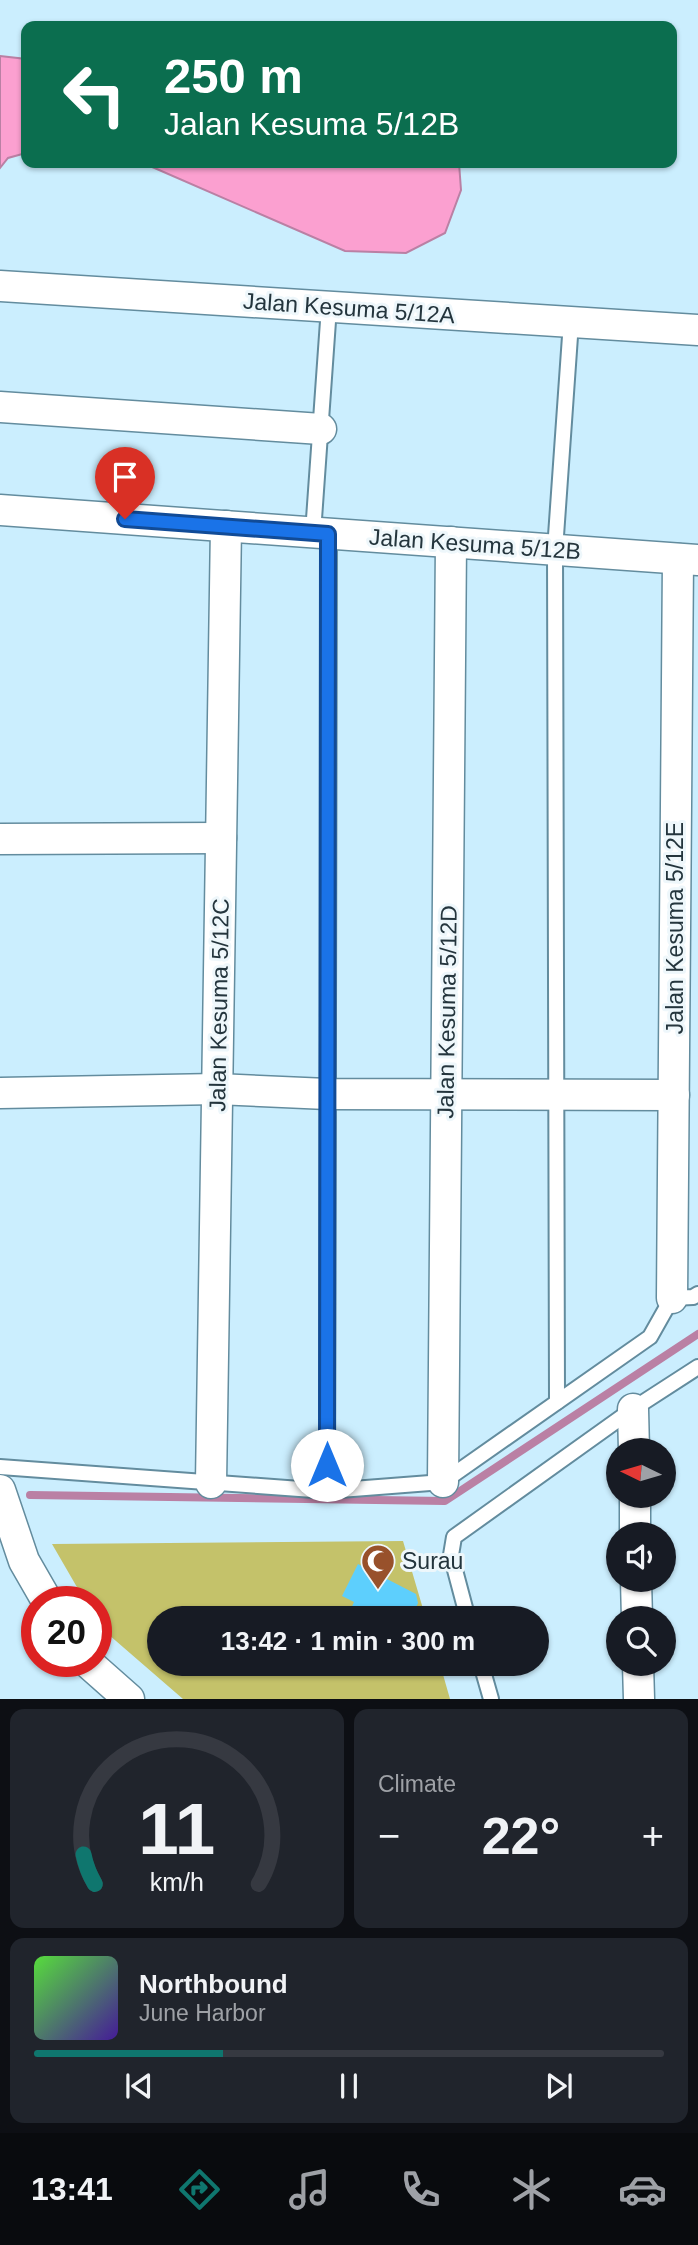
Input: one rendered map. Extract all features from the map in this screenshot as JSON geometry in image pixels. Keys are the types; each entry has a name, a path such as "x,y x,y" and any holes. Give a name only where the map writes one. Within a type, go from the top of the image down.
{"street":[{"name":"Jalan Kesuma 5/12A","path":"0,286 698,330"},
{"path":"0,407 321,429"},
{"name":"Jalan Kesuma 5/12B","path":"0,510 688,559"},
{"name":"Jalan Kesuma 5/12C","path":"211,1483 226,526"},
{"name":"Jalan Kesuma 5/12D","path":"443,1482 451,542"},
{"name":"Jalan Kesuma 5/12E","path":"685,1296 674,1095 687,876 688,559"},
{"path":"0,839 221,838"},
{"path":"0,1093 217,1089 327,1094 674,1095"},
{"path":"633,1409 634,1438"},
{"path":"0,1490 24,1561 38,1586"},
{"path":"638,1676 639,1699"},
{"path":"104,1677 129,1699"}],"lane":[{"path":"327,1492 327,1094 321,429 329,307"},
{"path":"557,1402 555,550 571,322"},
{"path":"0,1467 327,1492 443,1482 650,1337 685,1296"},
{"path":"465,1606 451,1555 454,1537 633,1409 698,1367"},
{"path":"484,1676 491,1699"}],"shaded area":[{"path":"0,56 21,58 21,154 8,158 0,168"},
{"path":"154,168 459,168 461,190 445,233 406,253 345,251"},
{"path":"403,1541 422,1606 147,1606 147,1668 112,1638 112,1586 76,1586 52,1544"},
{"path":"156,1676 443,1676 450,1699 183,1699"}],"building":[{"name":"Surau","path":"358,1564 416,1594 418,1603 417,1606 352,1606 354,1602 342,1596"}],"waterway":[{"path":"30,1495 445,1501 698,1334"}],"place":[{"name":"Surau","path":"378,1591"}],"route":[{"path":"125,519 328,534 327,1465"}]}
